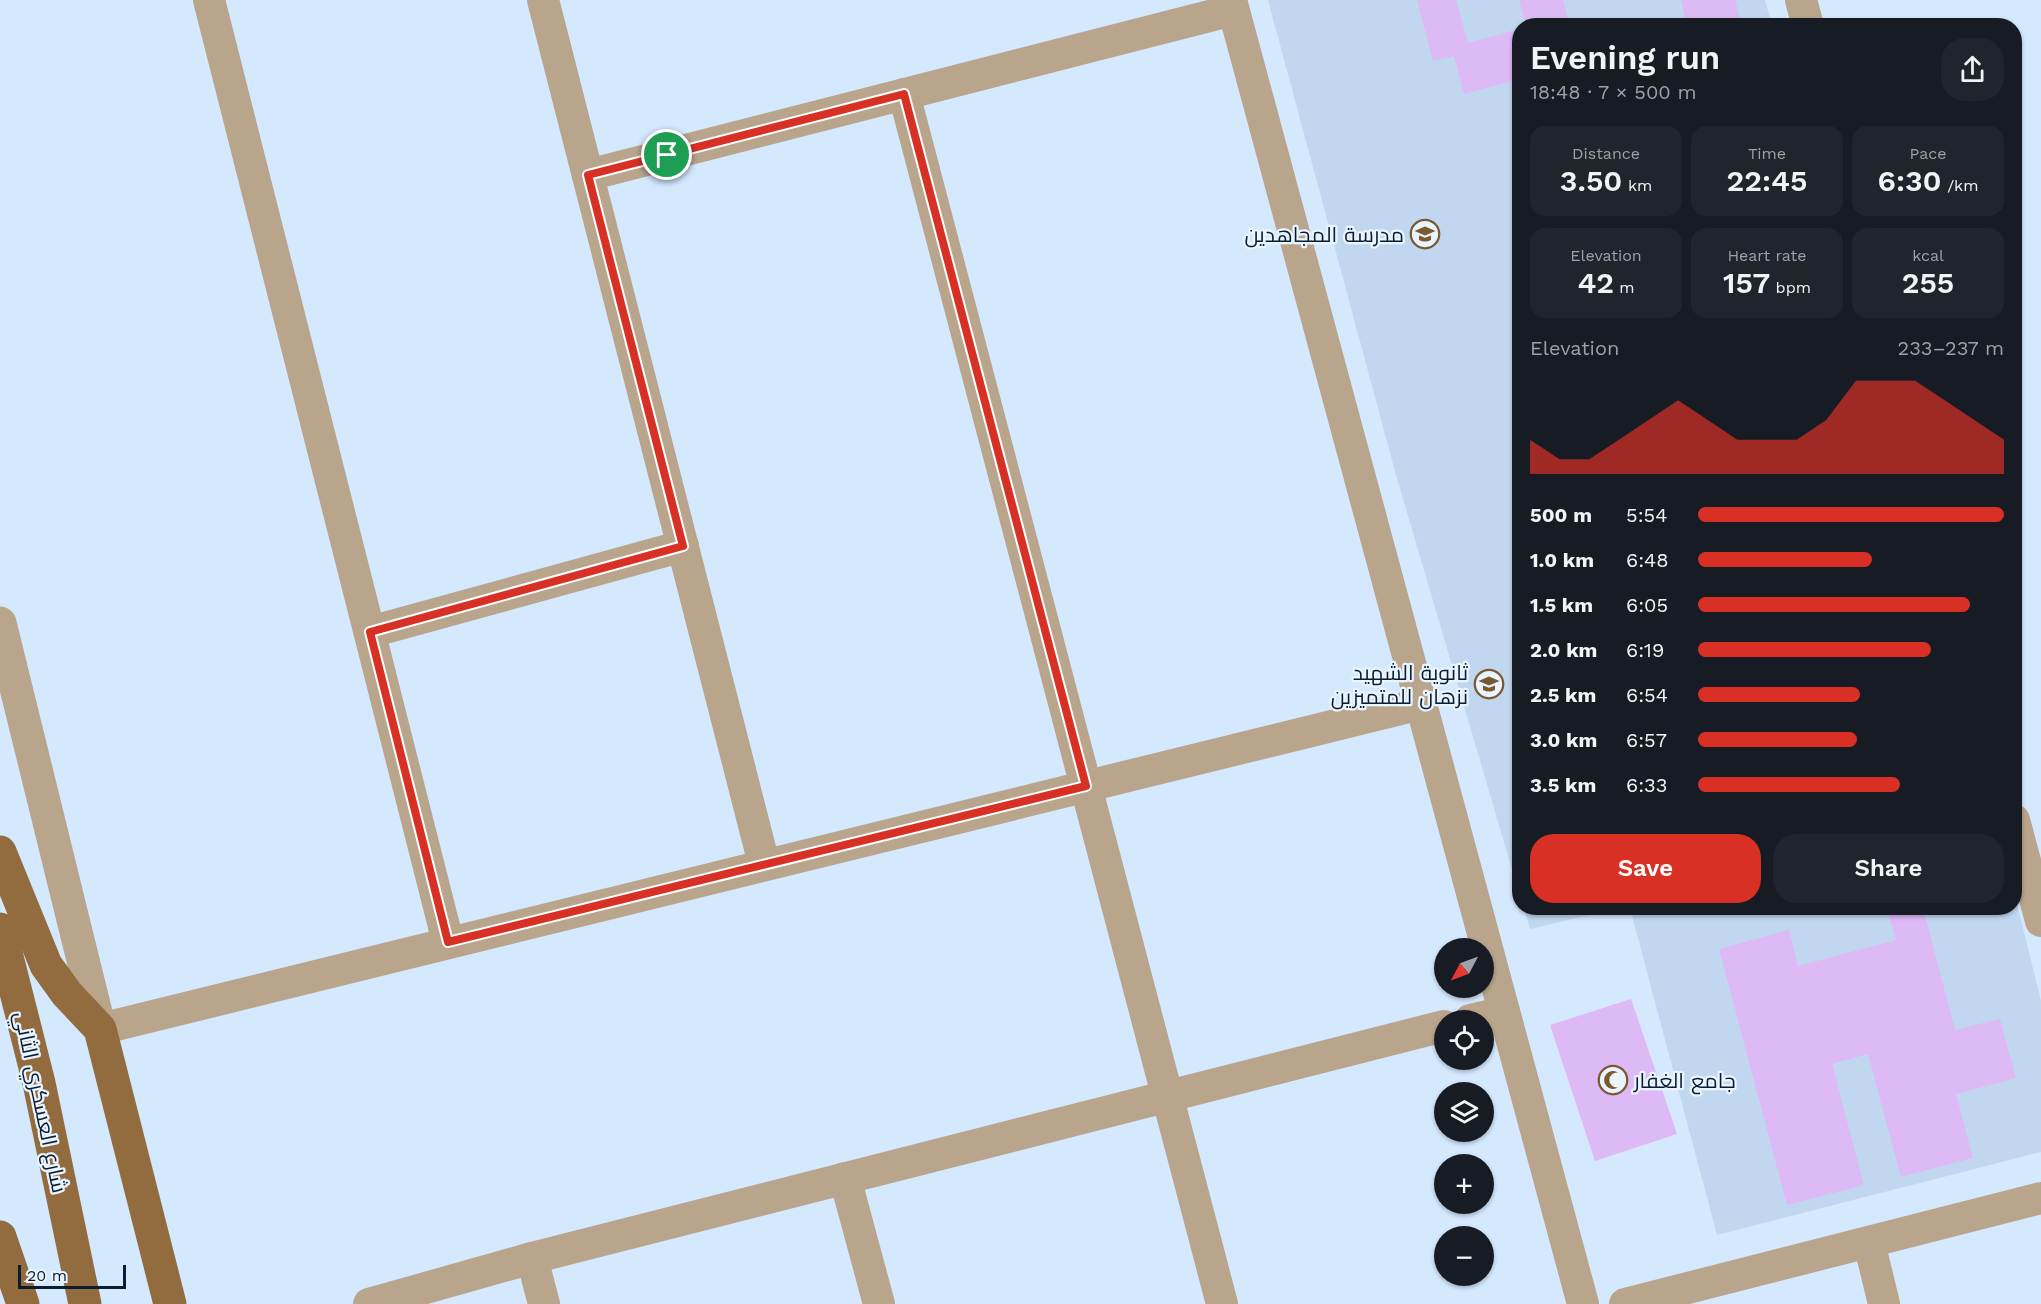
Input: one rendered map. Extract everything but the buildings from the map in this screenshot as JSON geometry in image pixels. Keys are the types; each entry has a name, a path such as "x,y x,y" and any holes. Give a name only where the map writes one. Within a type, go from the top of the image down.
{"main road":[{"path":"0,852 46,965 67,994 100,1029 170,1304"},
{"name":"شارع العسكري الثاني","path":"0,929 39,1083 81,1290"},
{"path":"0,1237 21,1298"}],"street":[{"path":"209,0 448,942"},
{"path":"543,0 764,864"},
{"path":"1801,0 1806,18"},
{"path":"588,175 904,94 1232,5 1583,1304"},
{"path":"904,94 1222,1304"},
{"path":"370,632 683,546"},
{"path":"0,623 100,1029 1421,704"},
{"path":"2022,839 2035,871 2041,921"},
{"path":"1494,1014 1504,1011"},
{"path":"369,1304 532,1258 1434,1028"},
{"path":"845,1178 879,1304"},
{"path":"1625,1304 2041,1198"},
{"path":"1869,1242 1884,1304"},
{"path":"532,1258 544,1304"}],"shaded area":[{"name":"مدرسة المجاهدين","path":"1268,0 1765,0 1770,18 1512,18 1512,869 1396,475"},
{"path":"1526,915 1589,915 1530,929"},
{"path":"1632,915 2020,915 2041,1001 2041,1152 1717,1235"}],"place":[{"name":"مدرسة المجاهدين","path":"1425,234"},
{"name":"ثانوية الشهيد نزهان للمتميزين","path":"1489,684"},
{"name":"جامع الغفار","path":"1613,1080"}],"route":[{"path":"904,94 1086,786 448,942 370,632 683,546 588,175 667,155 904,94"}]}
